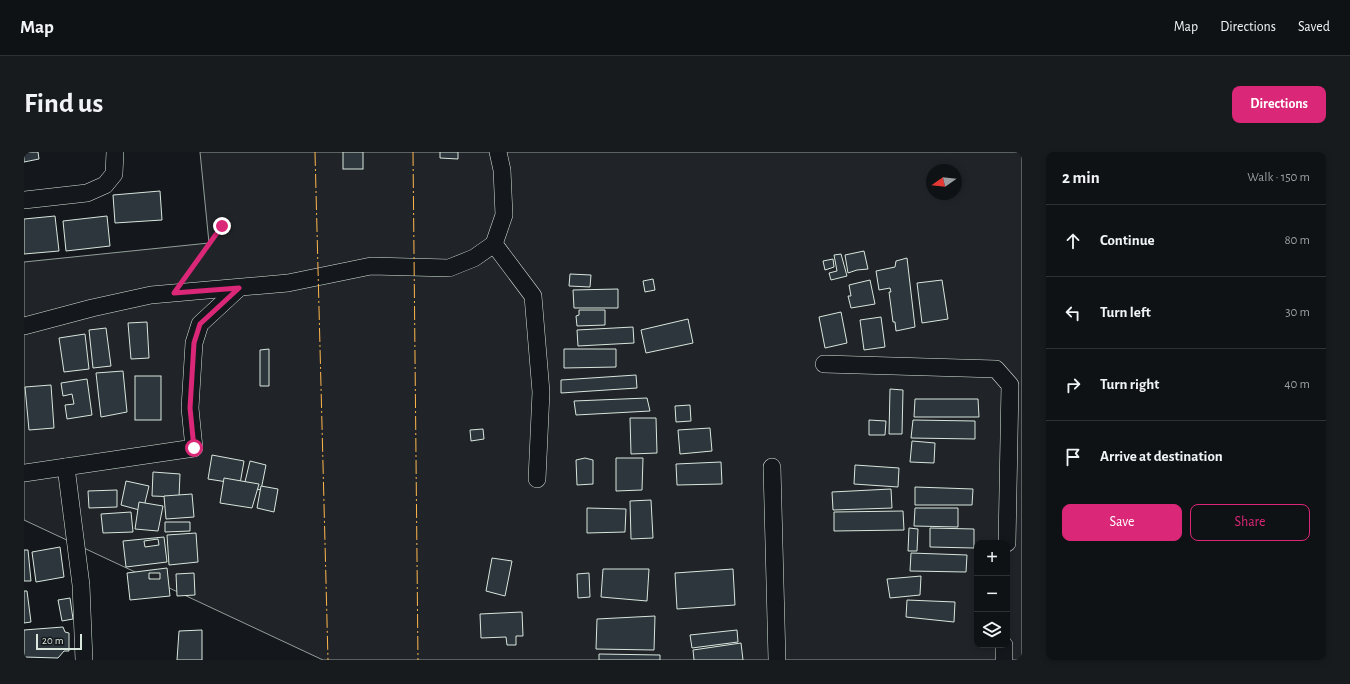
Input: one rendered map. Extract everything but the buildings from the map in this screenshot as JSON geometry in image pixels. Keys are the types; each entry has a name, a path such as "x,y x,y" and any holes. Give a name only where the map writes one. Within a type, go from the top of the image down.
{"street":[{"path":"24,200 87,193 105,185 114,174 114,152"},
{"path":"24,326 92,308 151,295 288,283 371,266 449,268 474,258 494,244 504,215 502,170 498,152"},
{"path":"494,244 533,296 541,392 537,478"},
{"path":"24,473 194,448 190,408 194,343 200,324 239,288"},
{"path":"824,364 996,369 1010,385 1007,540"},
{"path":"66,467 81,585 84,660"},
{"path":"772,467 777,660"},
{"path":"1004,648 1004,660"}],"path":[{"path":"174,293 222,226"}],"shaded area":[{"path":"200,152 1022,152 1022,660 323,660 24,520 24,262 209,243"}],"power":[{"path":"315,152 328,660"},
{"path":"413,152 418,660"}],"route":[{"path":"194,448 190,408 194,343 200,324 239,288 174,293 222,226"}]}
